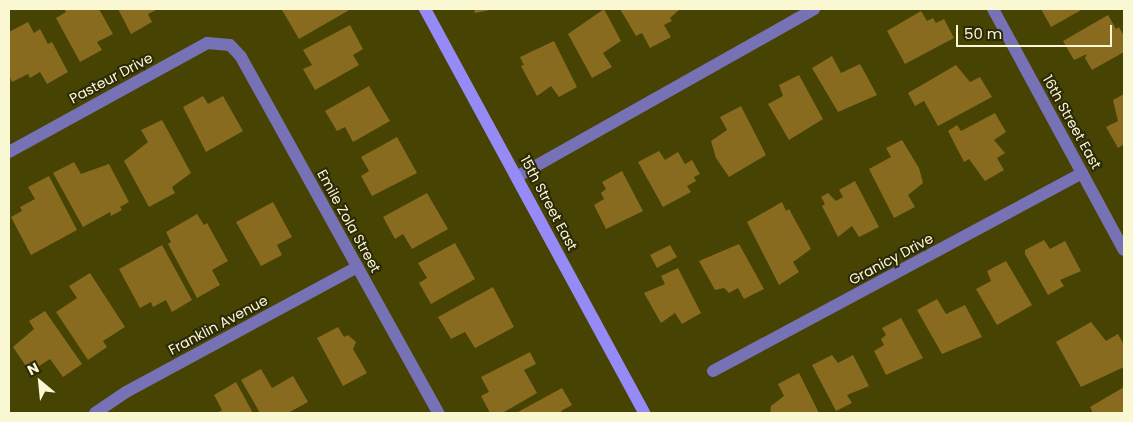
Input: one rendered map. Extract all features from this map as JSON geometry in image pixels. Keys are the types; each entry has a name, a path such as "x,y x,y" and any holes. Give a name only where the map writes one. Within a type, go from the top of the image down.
{"street":[{"name":"15th Street East","path":"425,9 518,176 644,413"},
{"path":"518,176 814,9"},
{"name":"16th Street East","path":"993,9 1124,250"},
{"name":"Pasteur Drive","path":"9,152 208,43 230,45"},
{"name":"Emile Zola Street","path":"230,45 241,57 438,413"},
{"name":"Granicy Drive","path":"713,371 1082,173"},
{"name":"Franklin Avenue","path":"95,413 126,392 357,267"}],"building":[{"path":"64,9 99,9 113,34 97,42 102,50 80,62 56,18 66,12"},
{"path":"118,9 158,9 148,14 152,22 131,34"},
{"path":"284,9 351,9 299,39 282,10"},
{"path":"474,9 490,9 490,10 475,13"},
{"path":"604,9 621,41 603,53 612,67 592,78 568,34"},
{"path":"620,9 680,9 670,18 672,21 664,25 671,37 650,48 642,33 636,36"},
{"path":"1041,9 1083,9 1051,27"},
{"path":"921,11 927,21 933,18 936,23 944,19 954,38 905,64 887,31"},
{"path":"1108,15 1116,29 1119,27 1124,36 1124,52 1092,70 1085,58 1087,54 1074,60 1063,41"},
{"path":"28,22 34,33 40,29 48,44 52,42 68,72 47,84 40,72 30,78 28,74 12,82 9,75 9,32"},
{"path":"350,25 363,49 353,55 359,65 315,90 303,69 312,65 303,50"},
{"path":"554,41 577,87 559,97 551,86 537,96 521,66 524,65 520,57"},
{"path":"832,56 841,73 860,64 877,95 838,112 812,68"},
{"path":"956,65 970,82 980,77 992,97 938,126 924,101 915,106 908,93"},
{"path":"799,75 823,119 789,140 768,104 783,96 779,85"},
{"path":"369,86 390,121 353,142 345,127 337,131 325,111"},
{"path":"1124,94 1124,144 1118,148 1106,127 1118,121 1113,100"},
{"path":"203,96 208,104 223,96 243,131 206,152 183,107"},
{"path":"741,106 766,155 729,177 716,158 711,141 727,130 720,117"},
{"path":"995,113 1006,132 994,140 1005,153 997,158 1004,170 985,181 969,159 964,162 948,131 957,125 961,131"},
{"path":"162,120 191,173 172,187 175,193 149,207 124,161 148,142 141,130"},
{"path":"397,137 417,173 372,196 361,176 369,171 361,157"},
{"path":"902,140 919,168 923,183 908,195 915,207 894,218 869,169 891,157 886,148"},
{"path":"659,151 665,160 678,152 685,164 692,160 700,174 694,177 696,181 687,186 691,192 663,207 638,162"},
{"path":"74,162 81,174 109,164 129,202 120,207 122,210 111,216 110,212 83,227 53,173"},
{"path":"622,171 643,211 606,229 594,205 604,199 601,193 606,189 602,182"},
{"path":"49,176 77,230 31,255 11,217 22,211 20,207 35,199 28,187"},
{"path":"855,181 879,227 859,237 852,226 838,237 822,206 825,204 821,197 828,193 836,201 843,197 839,190"},
{"path":"427,193 448,229 412,249 403,234 395,239 383,217"},
{"path":"273,202 292,237 277,245 282,255 261,266 236,222"},
{"path":"782,202 786,211 789,209 811,249 793,262 799,272 779,285 747,222"},
{"path":"197,214 204,225 207,223 228,261 212,270 220,285 197,298 168,244 171,242 166,232"},
{"path":"1044,240 1050,249 1065,241 1081,271 1060,280 1064,286 1048,295 1025,254 1025,250"},
{"path":"455,243 475,279 431,304 419,283 427,278 418,263"},
{"path":"739,244 764,289 744,299 738,288 729,293 724,288 715,290 699,261"},
{"path":"162,245 192,300 172,312 166,300 153,307 151,302 140,308 119,269"},
{"path":"670,245 677,257 657,268 650,255"},
{"path":"1006,261 1032,305 997,325 976,289 991,281 987,271"},
{"path":"678,268 701,313 682,324 675,313 661,323 644,293 665,284 661,276"},
{"path":"90,273 125,327 103,341 107,347 88,360 56,312 77,298 69,286"},
{"path":"493,287 514,327 475,348 465,332 451,339 438,317"},
{"path":"937,299 946,314 965,305 982,337 942,354 917,310"},
{"path":"45,311 82,364 63,377 50,359 30,372 13,347 34,329 29,321"},
{"path":"901,318 923,358 886,375 874,351 884,345 881,339 886,335 882,328"},
{"path":"1091,322 1106,341 1118,334 1124,345 1124,367 1081,387 1056,342"},
{"path":"338,327 344,337 348,335 356,342 353,349 367,373 343,386 317,338"},
{"path":"530,352 536,364 524,370 537,393 504,412 490,413 481,396 489,392 481,377"},
{"path":"832,355 838,363 853,355 869,386 847,395 852,403 836,411 812,365"},
{"path":"261,369 272,388 293,376 308,402 288,413 260,413 241,380"},
{"path":"799,373 819,413 770,413 771,406 784,396 778,384"},
{"path":"236,382 253,413 217,413 222,410 214,395"},
{"path":"1124,387 1124,413 1093,413 1090,407"},
{"path":"562,388 572,405 561,411 562,413 516,413"}]}
